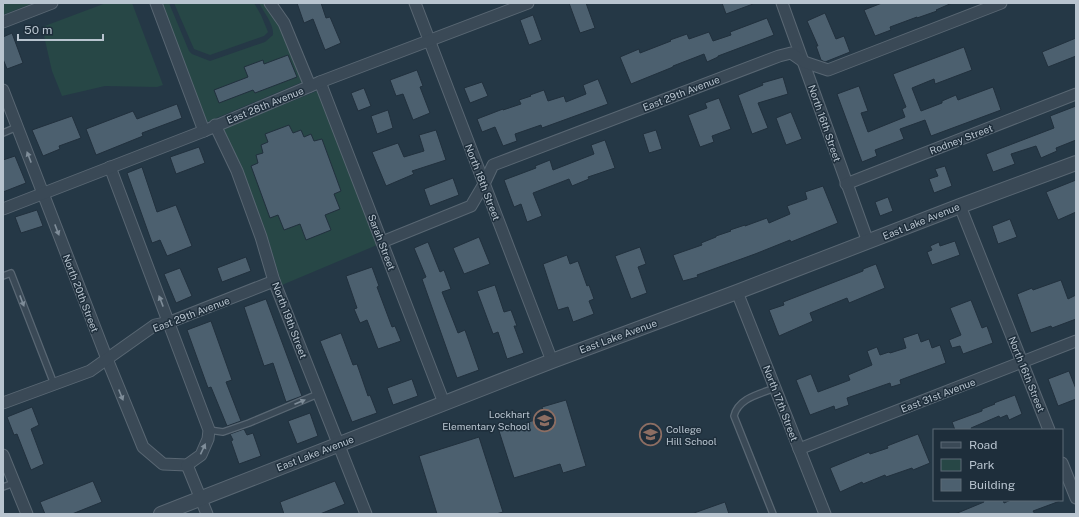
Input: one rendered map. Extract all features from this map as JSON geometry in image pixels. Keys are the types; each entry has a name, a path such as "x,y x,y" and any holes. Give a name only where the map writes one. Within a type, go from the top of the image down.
{"street":[{"path":"3,22 52,3"},
{"path":"156,3 204,131"},
{"name":"Sarah Street","path":"270,3 284,23 315,84 382,242 444,403"},
{"name":"North 18th Street","path":"416,3 552,361"},
{"name":"East 28th Avenue","path":"3,209 204,131 215,125 315,84 528,3"},
{"name":"North 16th Street","path":"782,3 868,242"},
{"name":"East 29th Avenue","path":"382,242 470,206 484,184 493,165 779,56 791,53 804,62 828,70 1001,3"},
{"name":"North 20th Street","path":"3,90 143,447 163,464 187,464"},
{"name":"Rodney Street","path":"846,184 1076,94"},
{"name":"North 19th Street","path":"215,125 237,171 262,237 274,281 366,514"},
{"name":"East Lake Avenue","path":"161,514 552,361 1076,163"},
{"path":"110,167 170,322 209,430 208,439 200,455 187,464 207,514"},
{"name":"North 16th Street","path":"960,206 1049,429"},
{"name":"East 29th Avenue","path":"3,403 90,371 155,325 170,322 274,281"},
{"name":"North 17th Street","path":"737,292 825,514"},
{"name":"East 31st Avenue","path":"799,449 1076,341"},
{"path":"3,455 27,514"},
{"path":"1063,466 1076,498"}],"lane":[{"path":"3,133 17,127"},
{"path":"3,276 11,273 54,384"},
{"path":"773,514 734,416 736,409 742,402 775,388"},
{"path":"209,430 222,432 249,423 318,394"},
{"path":"3,487 14,483"}],"green space":[{"path":"3,3 33,3 3,15"},
{"path":"106,3 132,3 163,85 157,87 105,86 62,96 52,71 42,27"},
{"path":"162,3 169,3 189,51 192,54 210,61 265,42 273,35 272,27 259,3 263,3 279,26 302,82 207,122"},
{"path":"174,3 254,3 268,32 264,36 210,55 194,49"},
{"path":"317,91 377,245 282,285 267,235 242,169 223,129"}],"building":[{"path":"297,3 321,3 326,18 330,17 341,43 325,50 313,19 304,23"},
{"path":"569,3 586,3 595,28 580,33"},
{"path":"722,3 753,3 753,4 726,14"},
{"path":"882,3 952,3 936,10 937,11 890,27 891,30 875,36 864,10"},
{"path":"825,13 836,39 844,36 850,52 825,62 821,60 816,46 818,46 807,21"},
{"path":"533,15 542,40 529,45 520,20"},
{"path":"767,18 774,35 718,56 707,62 704,54 631,84 620,57 639,49 640,53 687,34 689,39 709,32 713,41 731,35 730,32"},
{"path":"12,33 23,63 7,69 3,59 3,37"},
{"path":"1076,38 1076,56 1048,67 1042,52"},
{"path":"964,47 972,70 935,84 934,79 912,88 921,111 942,103 942,101 956,95 958,100 993,87 1001,110 931,136 925,120 900,129 904,139 875,150 877,156 862,162 837,94 859,86 868,111 861,113 868,132 905,117 902,109 906,107 893,74"},
{"path":"288,55 297,77 255,93 253,90 219,103 214,90 248,77 244,67 263,60 264,64"},
{"path":"417,70 423,86 420,87 430,113 413,120 403,94 396,96 390,80"},
{"path":"783,77 788,94 758,103 768,128 752,134 738,95 763,85 762,83"},
{"path":"598,79 608,104 542,128 541,125 515,134 517,141 503,146 495,127 482,132 477,119 521,104 519,100 544,90 548,101 564,96 566,102 586,94 583,85"},
{"path":"482,82 488,96 470,103 464,88"},
{"path":"364,88 371,106 358,111 351,93"},
{"path":"719,98 731,129 712,136 714,142 700,147 688,115 707,108 705,103"},
{"path":"177,104 182,118 142,133 143,136 96,155 86,129 133,111 137,119"},
{"path":"1076,106 1076,140 1056,148 1057,151 1041,158 1036,146 1011,154 1015,164 993,172 986,154 1054,128 1050,116"},
{"path":"388,110 393,128 377,134 371,116"},
{"path":"791,112 802,139 786,145 776,118"},
{"path":"72,116 81,138 59,146 60,149 43,156 32,130"},
{"path":"289,125 293,133 301,130 304,137 311,134 314,141 322,139 341,191 334,194 340,209 325,215 331,230 306,240 300,224 284,230 278,215 270,218 251,166 258,163 256,155 263,153 261,145 268,142 265,134"},
{"path":"436,130 446,160 412,171 414,174 386,186 372,152 398,143 404,157 424,151 419,135"},
{"path":"656,130 662,149 649,153 643,134"},
{"path":"605,140 615,168 588,177 589,179 572,186 569,179 533,193 542,216 527,222 521,204 514,207 504,180 536,168 535,166 550,160 553,170 594,154 591,145"},
{"path":"199,147 205,163 176,174 170,157"},
{"path":"15,156 26,183 3,192 3,160"},
{"path":"945,166 952,186 934,193 929,179 938,176 935,169"},
{"path":"142,167 157,212 176,205 192,246 167,256 160,240 152,243 127,173"},
{"path":"453,178 459,195 430,206 424,189"},
{"path":"1076,180 1076,212 1058,220 1046,192"},
{"path":"823,186 838,223 791,242 790,240 697,275 698,277 683,281 673,255 702,245 701,243 731,231 730,230 767,218 769,223 790,214 787,206 807,199 805,192"},
{"path":"888,197 893,211 880,216 875,202"},
{"path":"37,210 43,226 21,233 15,217"},
{"path":"1010,219 1017,237 998,244 992,226"},
{"path":"479,237 490,264 464,274 453,248"},
{"path":"955,241 960,255 932,265 927,252 932,250 930,246 939,242 940,246"},
{"path":"428,242 440,272 444,270 451,289 442,292 458,333 465,330 479,370 457,378 422,279 426,277 414,248"},
{"path":"640,247 646,264 638,267 647,293 631,299 615,256"},
{"path":"567,255 570,264 578,261 587,286 589,285 594,299 589,301 594,314 573,322 568,307 558,310 543,264"},
{"path":"246,257 251,271 222,282 217,268"},
{"path":"876,264 885,288 849,303 847,298 810,313 813,321 779,336 769,310 784,305 783,302 863,271 863,269"},
{"path":"372,267 379,286 377,287 392,327 395,326 401,341 378,349 367,320 360,323 354,309 357,308 346,276"},
{"path":"180,268 192,296 176,303 164,274"},
{"path":"1061,280 1068,299 1076,295 1076,319 1052,328 1051,326 1031,333 1017,294"},
{"path":"495,285 504,312 511,310 517,326 514,326 524,353 507,359 498,332 493,334 477,291"},
{"path":"266,299 302,396 286,402 273,363 264,366 244,307"},
{"path":"971,300 982,328 987,326 993,343 963,354 960,346 952,348 949,340 961,335 950,308"},
{"path":"211,321 232,380 226,382 241,421 227,426 211,387 208,388 187,330"},
{"path":"341,333 353,365 357,364 368,396 370,395 377,413 352,422 320,341"},
{"path":"918,333 921,342 929,339 932,348 940,345 946,363 900,380 901,384 891,387 890,383 847,398 849,405 835,410 834,406 810,415 796,380 811,374 818,392 850,380 848,375 872,365 867,351 877,347 880,355 906,348 903,338"},
{"path":"1069,371 1076,389 1076,399 1058,406 1048,379"},
{"path":"412,379 418,396 393,405 387,388"},
{"path":"1015,395 1022,414 1009,420 1007,415 1000,418 999,416 972,429 955,429 952,422 982,411 982,409 995,404 994,403"},
{"path":"566,400 586,466 563,473 560,464 514,478 499,431 545,417 542,407"},
{"path":"32,407 39,425 31,429 44,464 31,470 17,434 14,435 7,417"},
{"path":"310,413 318,436 297,444 288,421"},
{"path":"244,429 247,435 253,433 261,456 239,464 230,434"},
{"path":"918,434 930,463 913,470 912,468 886,477 885,475 863,484 862,482 840,492 830,468 869,452 870,454 888,448 887,446"},
{"path":"479,437 503,512 496,514 437,514 419,456"},
{"path":"93,481 102,502 72,514 45,514 40,502"},
{"path":"335,481 345,504 320,514 284,514 280,502"},
{"path":"1003,501 1004,503 1009,501 1060,501 1033,511 1035,514 955,514 984,502"},
{"path":"725,502 729,514 694,514 694,513"}],"place":[{"name":"Lockhart Elementary School","path":"545,420"},
{"name":"College Hill School","path":"651,435"}]}
